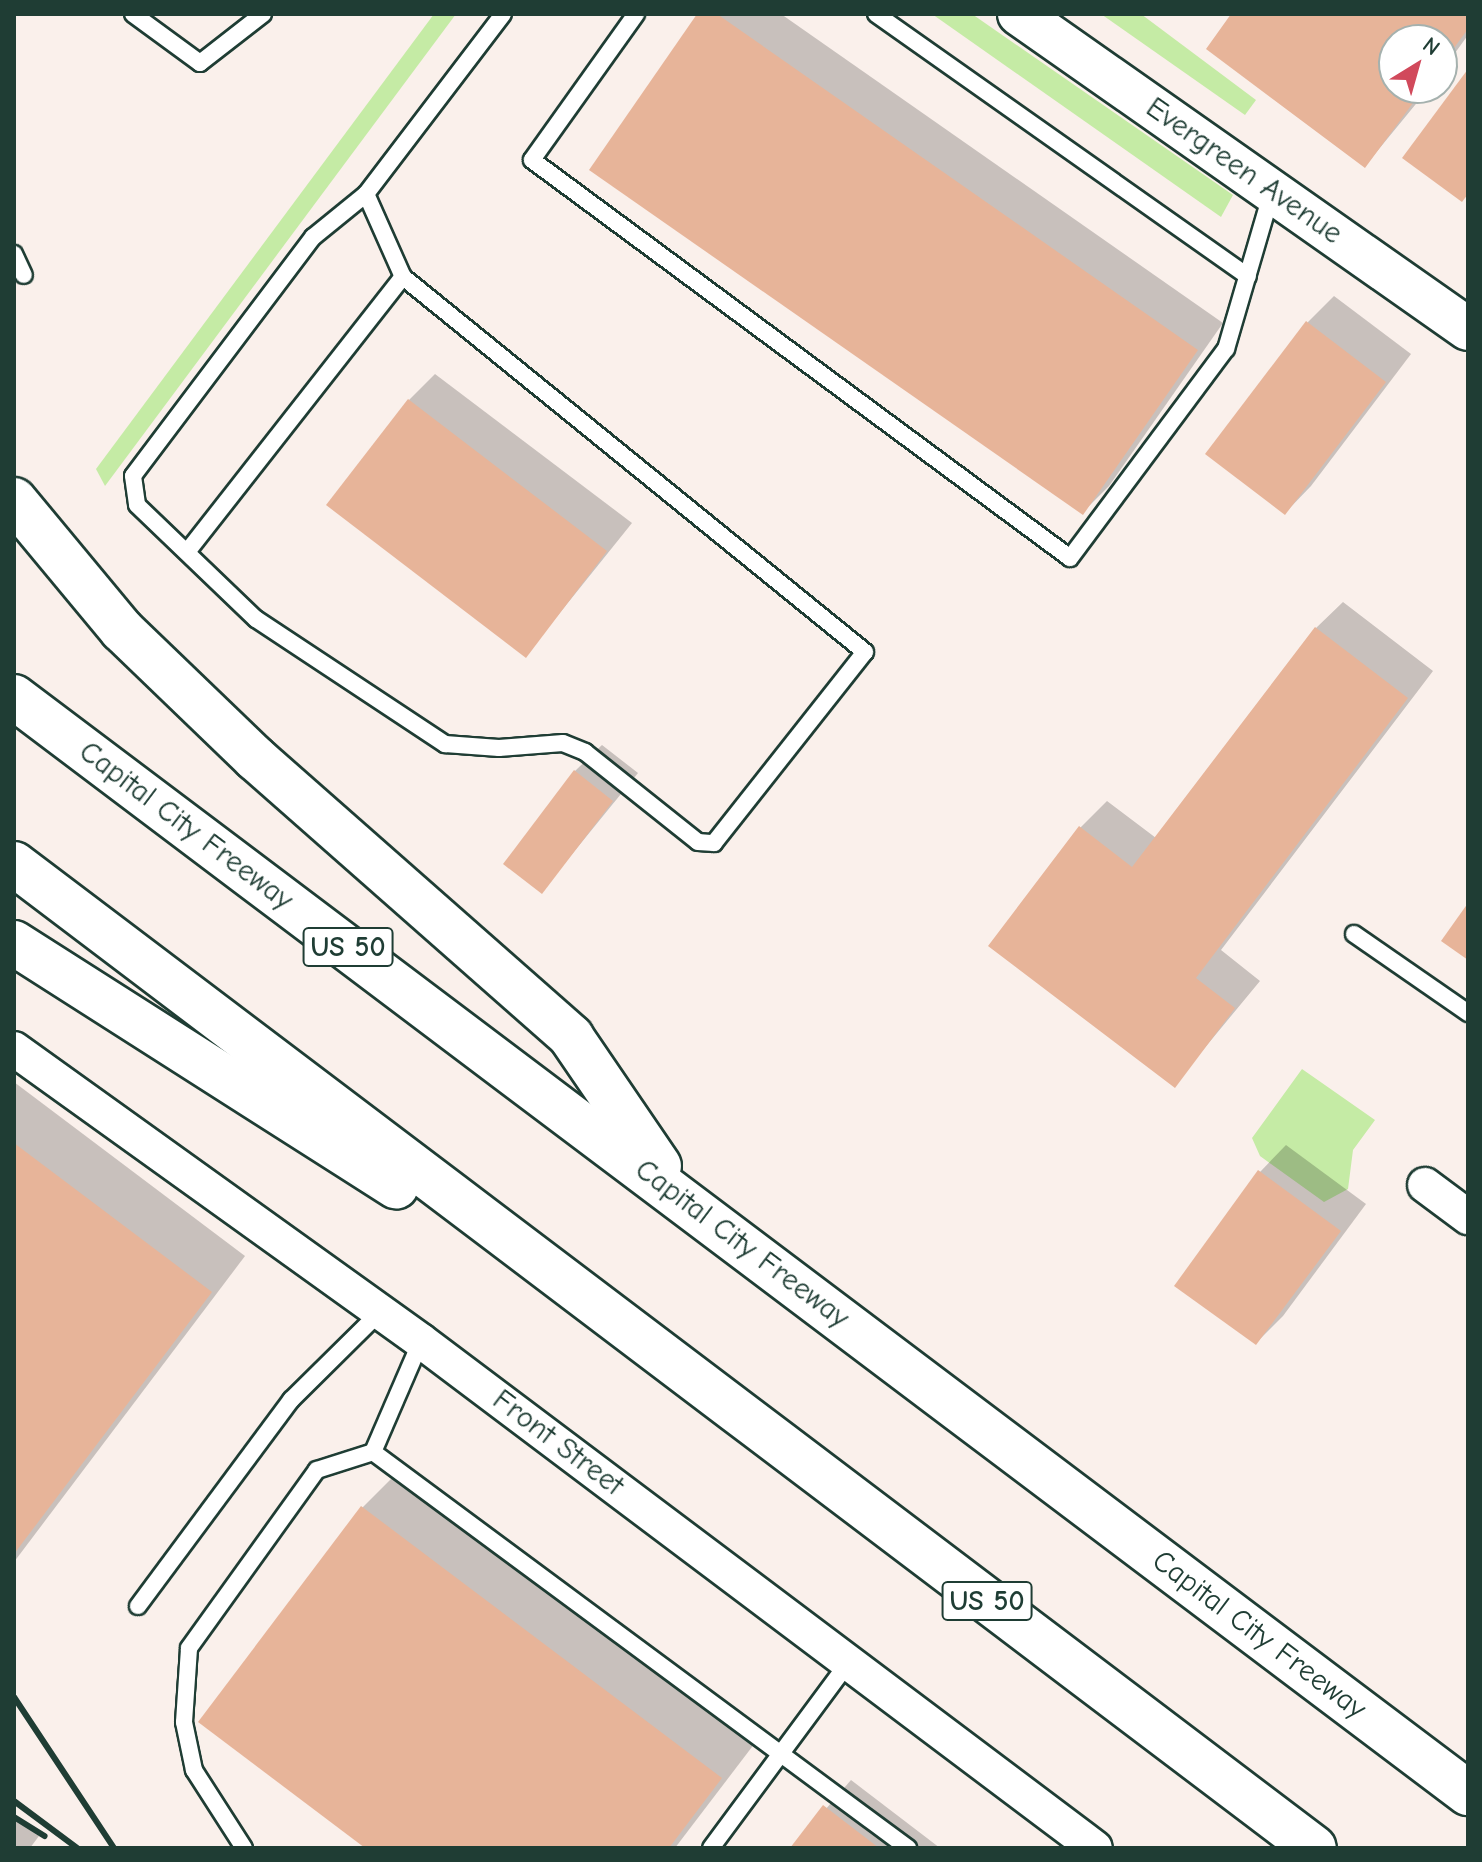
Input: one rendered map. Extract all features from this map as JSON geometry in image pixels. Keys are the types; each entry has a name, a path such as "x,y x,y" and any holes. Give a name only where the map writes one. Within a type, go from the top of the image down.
{"highway":[{"path":"14,500 122,630 255,758 571,1037 681,1197"},
{"name":"Capital City Freeway","path":"14,697 1468,1793"},
{"name":"US 50","path":"14,864 1314,1848"},
{"path":"14,943 661,1355"}],"street":[{"name":"Evergreen Avenue","path":"1029,17 1468,329"},
{"name":"Front Street","path":"14,1049 421,1341 850,1660 1095,1848"},
{"path":"1425,1185 1468,1217"}],"lane":[{"path":"133,14 200,63 263,14"},
{"path":"366,194 403,277 865,652 714,843 698,842 585,752 563,743 499,748 445,744 256,619 137,505 133,476 313,237 366,194 503,14"},
{"path":"636,14 532,160 1070,558 1226,349 1272,192"},
{"path":"876,14 1248,276"},
{"path":"14,254 24,275"},
{"path":"187,552 403,277"},
{"path":"1354,934 1468,1013"},
{"path":"138,1606 291,1400 380,1312"},
{"path":"244,1848 194,1770 184,1722 189,1648 317,1470 373,1452 421,1341"},
{"path":"373,1452 908,1848"},
{"path":"711,1848 850,1660"}],"green space":[{"path":"434,14 456,14 105,486 96,469"},
{"path":"932,14 972,14 1233,195 1221,217"},
{"path":"1101,14 1141,14 1256,100 1245,115"},
{"path":"1302,1069 1375,1120 1353,1150 1348,1189 1324,1202 1260,1156 1252,1138"}],"building":[{"path":"697,14 717,14 1198,350 1083,515 589,170"},
{"path":"1231,14 1468,14 1468,29 1458,42 1458,24 1378,24 1378,104 1412,104 1365,168 1206,49"},
{"path":"1468,69 1468,194 1462,202 1402,158 1442,104 1458,104 1458,82"},
{"path":"1306,321 1386,382 1285,515 1205,454"},
{"path":"408,399 607,551 526,658 326,505"},
{"path":"1315,627 1408,698 1196,978 1235,1008 1175,1088 988,946 1079,826 1132,867"},
{"path":"574,770 613,801 542,894 503,864"},
{"path":"1468,903 1468,960 1441,941"},
{"path":"14,1143 212,1292 14,1554"},
{"path":"1258,1170 1341,1231 1256,1345 1174,1286"},
{"path":"361,1506 722,1778 669,1848 365,1848 198,1722"},
{"path":"823,1805 879,1848 790,1848"}],"railway":[{"path":"14,1697 114,1848"},
{"path":"14,1801 77,1848"},
{"path":"14,1817 44,1836"}]}
